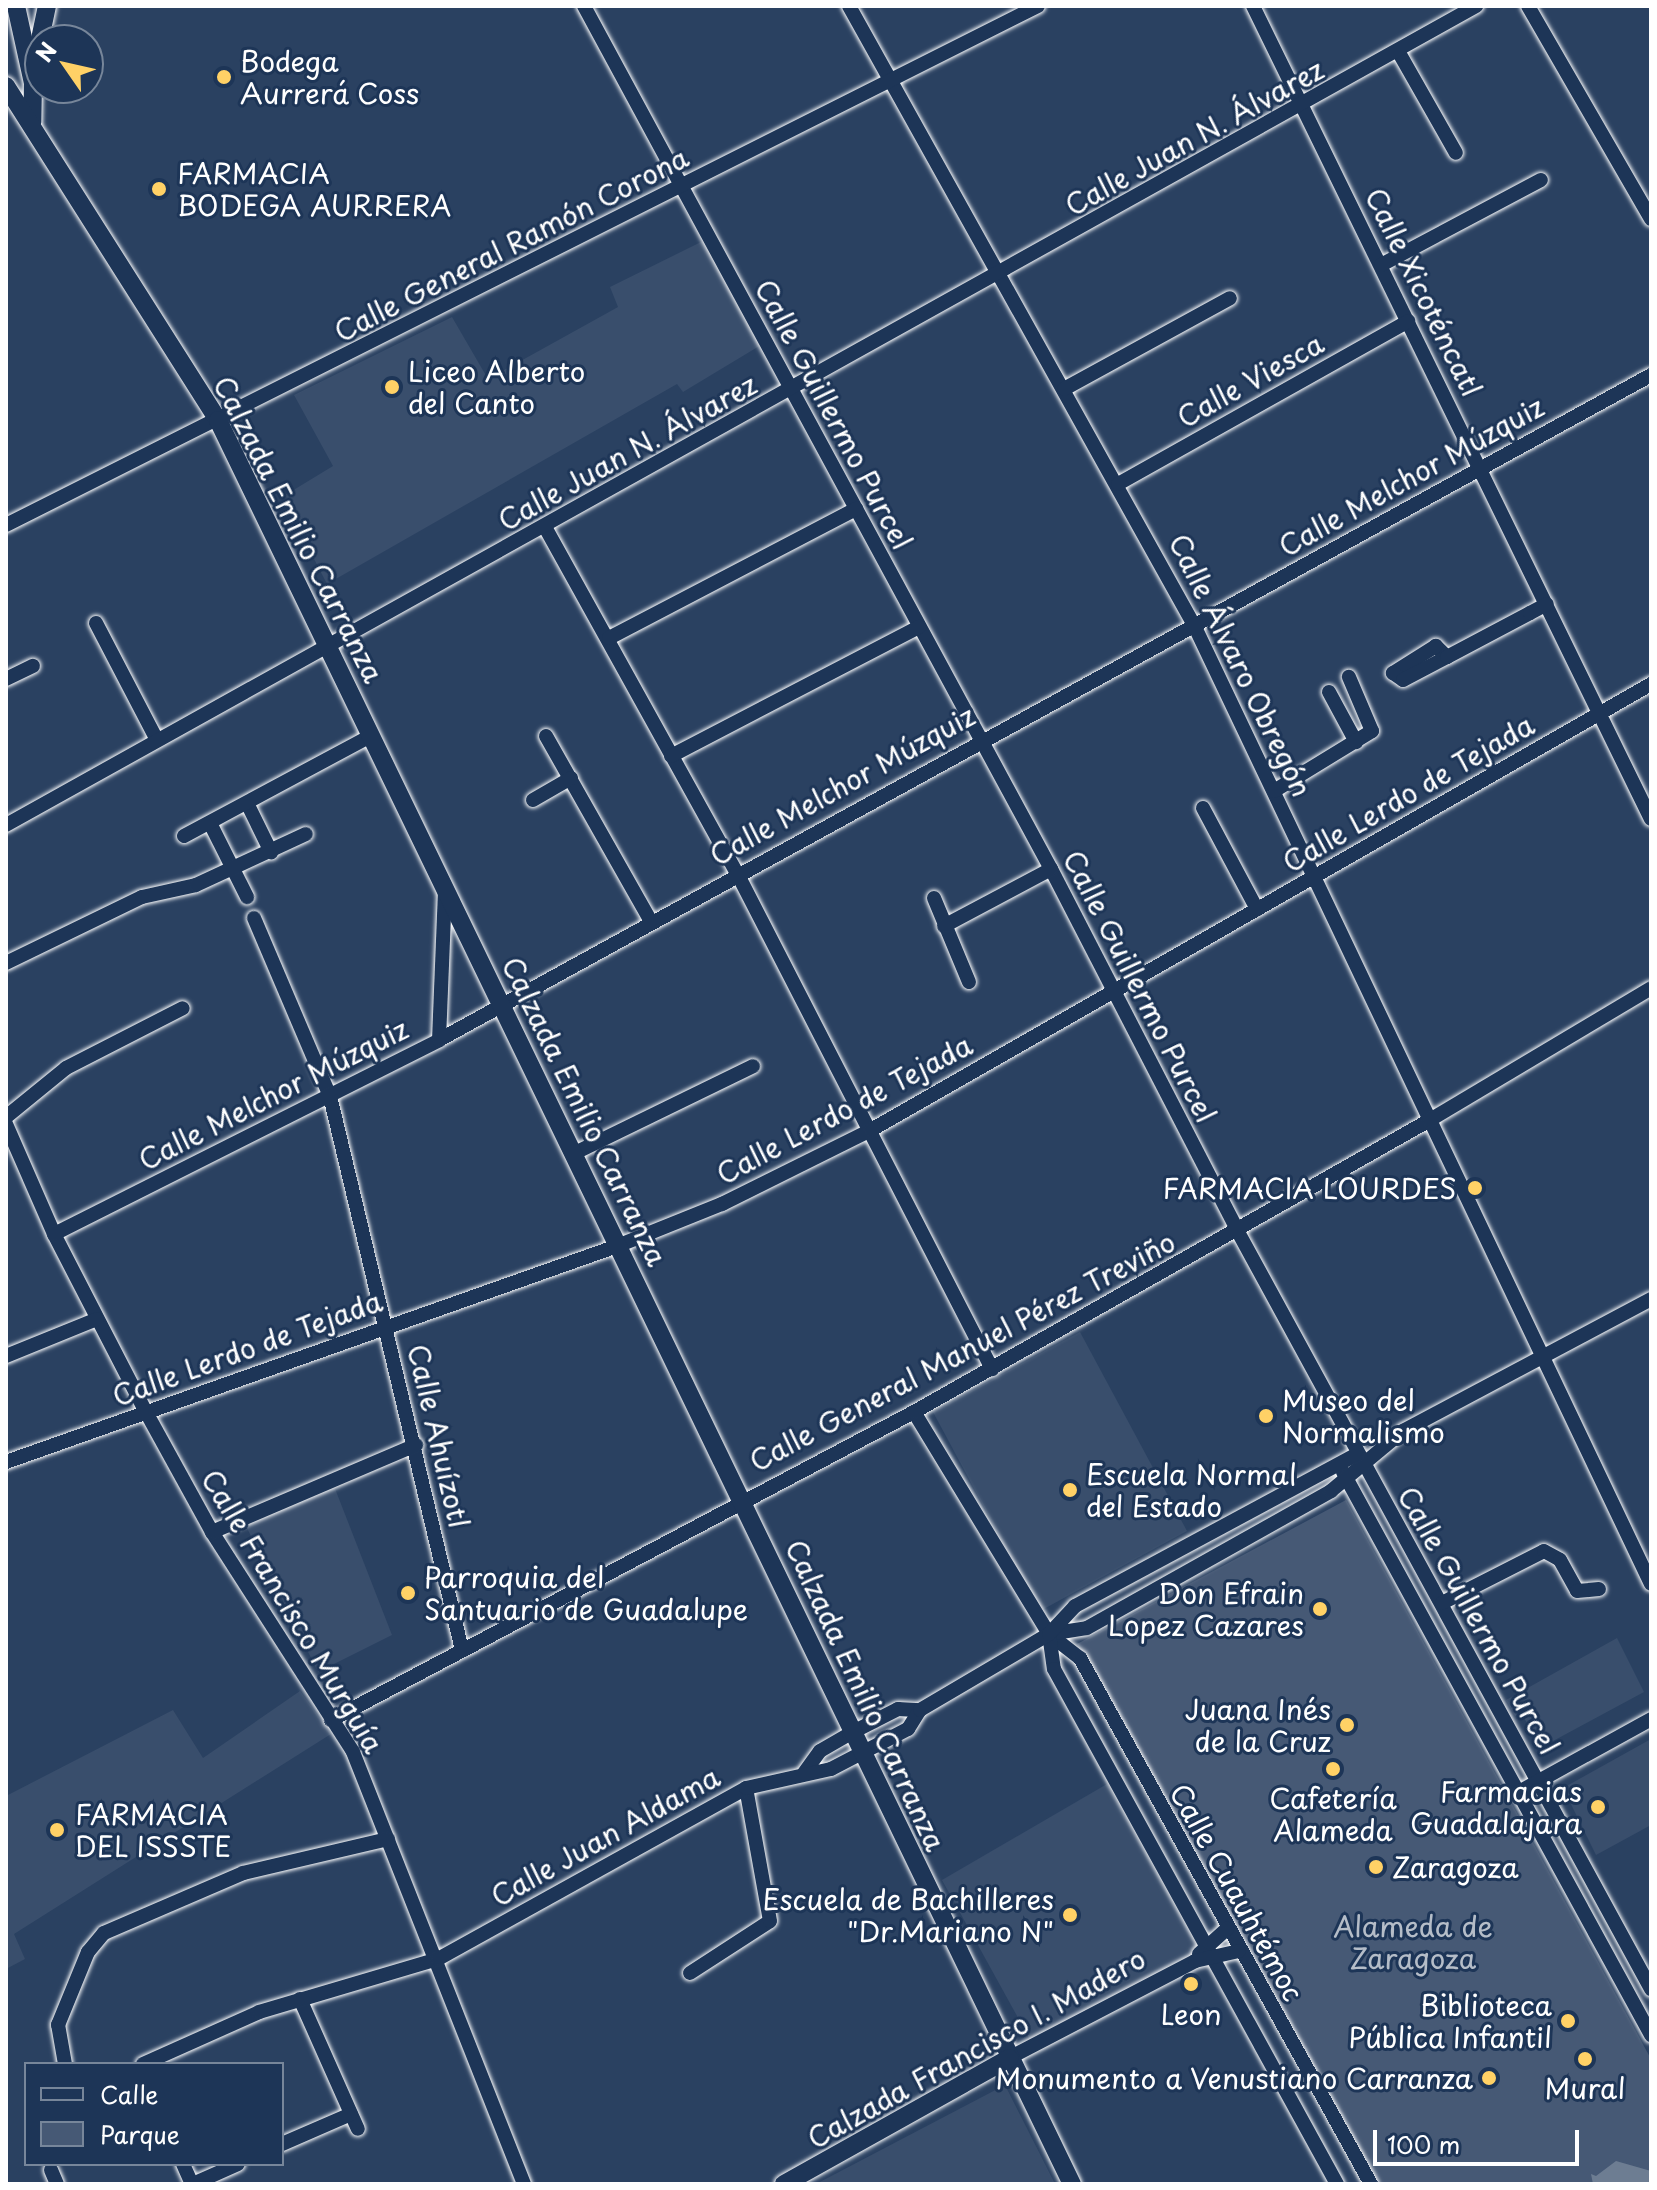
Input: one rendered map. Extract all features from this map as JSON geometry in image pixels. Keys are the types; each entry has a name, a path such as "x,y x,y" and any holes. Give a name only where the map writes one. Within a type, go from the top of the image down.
{"main road":[{"path":"6,10 15,6 24,44"},
{"name":"Calzada Emilio Carranza","path":"6,86 32,122 218,420 743,1498 849,1734 1072,2184"},
{"path":"32,104 32,122"},
{"name":"Calzada Francisco I. Madero","path":"784,2184 1009,2058"}],"street":[{"name":"Calle Guillermo Purcel","path":"584,6 1051,869 1237,1230 1360,1459 1442,1603 1651,1989"},
{"name":"Calle Álvaro Obregón","path":"849,6 1194,625 1651,1584"},
{"name":"Calle Xicoténcatl","path":"1253,6 1482,467 1651,819"},
{"name":"Calle Juan N. Álvarez","path":"6,825 1303,107 1476,6"},
{"path":"1528,6 1651,219"},
{"name":"Calle General Ramón Corona","path":"6,525 681,188 1030,8"},
{"path":"1398,51 1456,153"},
{"path":"1381,265 1541,180"},
{"path":"1064,389 1230,298"},
{"name":"Calle Viesca","path":"1118,484 1408,321"},
{"name":"Calle Melchor Múzquiz","path":"54,1234 439,1040 650,920 1651,375"},
{"path":"609,638 856,509"},
{"path":"545,527 737,873 992,1369"},
{"path":"1447,657 1547,604"},
{"path":"96,623 157,740"},
{"path":"671,756 919,627"},
{"path":"6,679 33,666"},
{"path":"1274,791 1370,733 1372,725 1349,677"},
{"name":"Calle Lerdo de Tejada","path":"6,1462 620,1245 722,1204 871,1130 1651,684"},
{"path":"1329,692 1356,742"},
{"path":"184,836 372,735"},
{"path":"546,736 650,920"},
{"path":"533,800 571,778"},
{"path":"247,803 271,852"},
{"path":"1203,808 1257,909"},
{"path":"210,823 247,897"},
{"path":"6,963 142,897 196,885 306,834"},
{"path":"944,926 1051,869"},
{"path":"439,1040 445,890"},
{"path":"934,898 969,982"},
{"name":"Calle Ahuízotl","path":"254,918 330,1096 416,1445 462,1650"},
{"name":"Calle General Manuel Pérez Treviño","path":"331,1720 743,1498 992,1369 1430,1120 1651,988"},
{"path":"6,1117 66,1068 183,1008"},
{"path":"575,1153 753,1066"},
{"name":"Calle Francisco Murguía","path":"6,1124 54,1234 212,1532 353,1752 438,1959 524,2184"},
{"name":"Calle Juan Aldama","path":"147,2062 228,2024 300,1999 438,1959 746,1788 831,1769 908,1729 920,1710 1049,1634 1075,1606 1339,1464 1360,1459 1396,1435 1651,1299"},
{"path":"6,1356 97,1319"},
{"name":"Calle Cuauhtémoc","path":"914,1412 1049,1634 1080,1658 1239,1951 1371,2184"},
{"path":"212,1532 416,1445"},
{"name":"Calle Juan Aldama","path":"1049,1634 1087,1628 1347,1479 1360,1459"},
{"name":"Calle Guillermo Purcel","path":"1339,1464 1651,2035"},
{"path":"1442,1603 1544,1551 1560,1560 1577,1591 1599,1589"},
{"name":"Calle Cuauhtémoc","path":"1049,1634 1054,1669 1337,2184"},
{"name":"Calle Juan Aldama","path":"804,1773 820,1751 849,1734 898,1709 920,1710"},
{"path":"1519,1792 1651,1719"},
{"path":"690,1973 770,1921 746,1788"},
{"path":"65,2062 58,2025 88,1952 104,1933 243,1873 388,1839"},
{"path":"1557,1861 1577,1852"},
{"path":"1227,1929 1203,1945 1195,1961 1212,1961 1239,1951"},
{"name":"Calzada Francisco I. Madero","path":"1009,2058 1195,1961"},
{"path":"1619,1976 1638,1965"},
{"path":"300,1999 358,2129"},
{"path":"284,2143 351,2114"},
{"path":"184,2166 193,2184 234,2166"}],"shaded area":[{"path":"703,241 761,345 683,392 677,384 327,584 282,497 333,466 294,395 452,317 488,379 618,307 610,287"},
{"name":"Escuela Normal del Estado","path":"1080,1332 1187,1531 1040,1611 933,1412"},
{"path":"334,1486 392,1635 318,1672 246,1526"},
{"path":"1617,1638 1644,1692 1540,1748 1521,1712 1515,1716 1506,1700"},
{"path":"300,1691 331,1734 14,1934 25,1959 6,1969 6,1796 173,1710 203,1758"},
{"path":"1651,1739 1651,1825 1596,1855 1563,1788"},
{"name":"Escuela de Bachilleres \"Dr.Mariano N\"","path":"1107,1784 1199,1950 1033,2045 942,1880"},
{"path":"1005,2085 1055,2184 816,2184"},
{"path":"1616,2161 1651,2171 1651,2184 1593,2184 1591,2174 1596,2176"}],"green space":[{"name":"Alameda de Zaragoza","path":"1346,1500 1651,2059 1651,2184 1371,2184 1077,1644"}],"place":[{"name":"Bodega Aurrerá Coss","path":"224,77"},
{"name":"FARMACIA BODEGA AURRERA","path":"159,189"},
{"name":"Liceo Alberto del Canto","path":"392,387"},
{"name":"FARMACIA LOURDES","path":"1475,1188"},
{"name":"Museo del Normalismo","path":"1266,1416"},
{"name":"Escuela Normal del Estado","path":"1070,1490"},
{"name":"Parroquia del Santuario de Guadalupe","path":"408,1593"},
{"name":"Don Efrain Lopez Cazares","path":"1320,1609"},
{"name":"Juana Inés de la Cruz","path":"1347,1725"},
{"name":"Cafetería Alameda","path":"1333,1769"},
{"name":"Farmacias Guadalajara","path":"1598,1807"},
{"name":"FARMACIA DEL ISSSTE","path":"57,1830"},
{"name":"Zaragoza","path":"1376,1867"},
{"name":"Escuela de Bachilleres \"Dr.Mariano N\"","path":"1070,1915"},
{"name":"Leon","path":"1191,1984"},
{"name":"Biblioteca Pública Infantil","path":"1568,2021"},
{"name":"Mural","path":"1585,2059"},
{"name":"Monumento a Venustiano Carranza","path":"1489,2078"}]}
